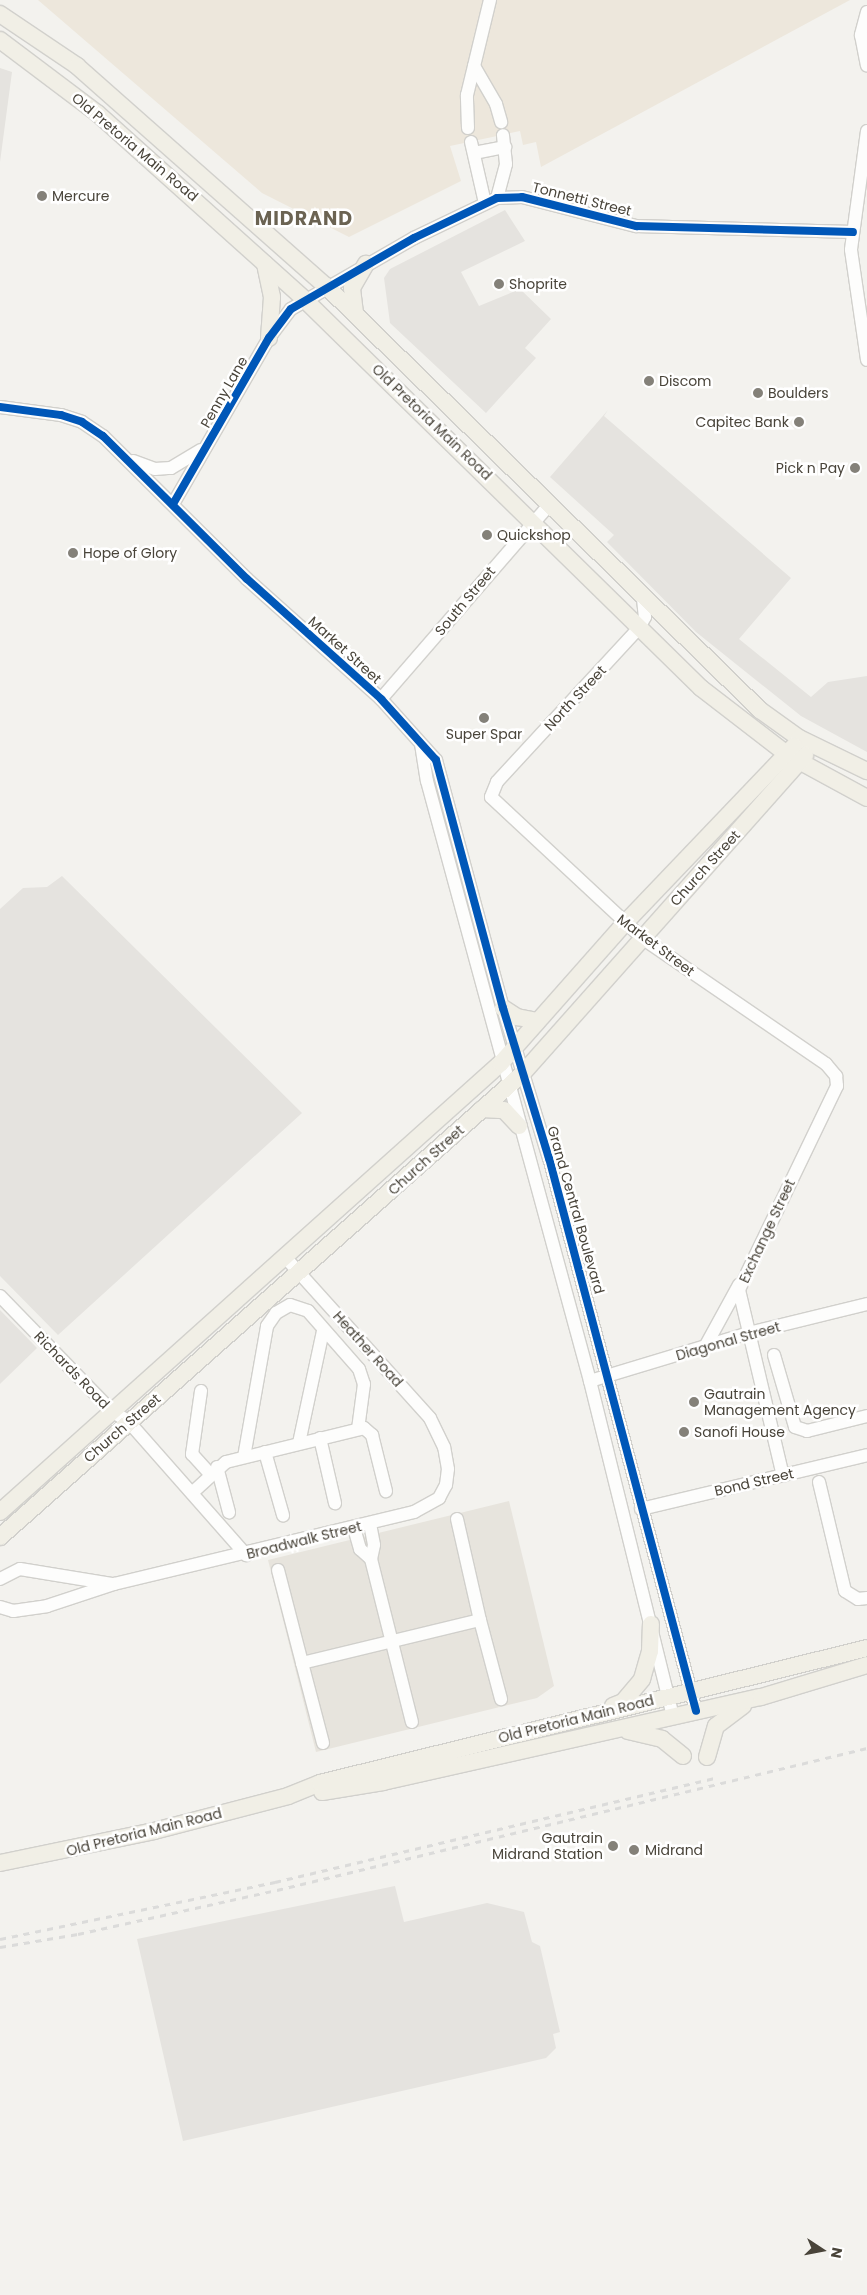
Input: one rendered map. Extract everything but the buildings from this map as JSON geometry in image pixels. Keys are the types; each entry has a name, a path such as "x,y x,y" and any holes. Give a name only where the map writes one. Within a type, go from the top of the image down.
{"main road":[{"name":"Old Pretoria Main Road","path":"0,14 76,66 326,286 550,504 643,599 760,710 806,741 867,771"},
{"name":"Old Pretoria Main Road","path":"0,40 34,63 184,188 304,299 532,522 638,629 701,688 794,758 867,798"},
{"path":"0,50 34,63"},
{"path":"264,263 272,298 269,338"},
{"path":"355,313 352,288 366,264"},
{"name":"Church Street","path":"0,1537 128,1421 301,1274 523,1073 642,938 794,758 806,741"},
{"name":"Church Street","path":"0,1512 502,1063 625,924 794,758"},
{"path":"503,1008 517,1017 538,1021"},
{"path":"482,1109 504,1110 519,1126"},
{"path":"585,1718 623,1702 634,1691 646,1666 651,1624"},
{"name":"Old Pretoria Main Road","path":"288,1796 320,1783 867,1648"},
{"name":"Old Pretoria Main Road","path":"0,1863 154,1831 288,1796 383,1782 761,1697 867,1665"},
{"path":"707,1757 719,1722 761,1697"},
{"path":"608,1730 649,1733 682,1756"}],"street":[{"path":"468,128 466,95 490,0"},
{"path":"867,12 860,35 867,65"},
{"path":"474,66 496,104 501,122"},
{"path":"867,131 853,232 852,265 867,360"},
{"path":"485,203 472,147 504,141 506,164 498,198"},
{"name":"Tonnetti Street","path":"304,299 366,264 498,198 522,197 636,226 853,232"},
{"name":"Penny Lane","path":"173,504 269,338 283,317 304,299"},
{"path":"0,407 44,412 82,422 124,455 147,467 171,468 189,460 208,444"},
{"name":"Market Street","path":"124,455 247,579 381,699 421,744"},
{"name":"South Street","path":"381,699 532,522 550,504"},
{"name":"North Street","path":"491,792 638,629 645,617 643,599"},
{"path":"421,744 427,781 508,1086 590,1381 673,1717"},
{"name":"Grand Central Boulevard","path":"421,744 441,771 503,1008 609,1377 641,1509 696,1711"},
{"name":"Market Street","path":"491,792 494,803 625,924 642,938 826,1064 837,1081"},
{"name":"Exchange Street","path":"782,1476 749,1333 741,1308 740,1282 837,1081"},
{"name":"Heather Road","path":"285,1257 430,1418 444,1447"},
{"path":"705,1347 740,1282"},
{"name":"Richards Road","path":"0,1296 113,1412 128,1421 246,1555"},
{"name":"Diagonal Street","path":"590,1381 609,1377 749,1333 867,1304"},
{"path":"244,1457 269,1320 290,1305 299,1305 356,1364 363,1379 358,1429"},
{"path":"299,1443 323,1331"},
{"path":"774,1355 795,1427 807,1431 867,1416"},
{"path":"201,1391 192,1454 214,1471 229,1512"},
{"path":"192,1494 214,1471 244,1457 358,1429 366,1429 372,1435 386,1491"},
{"path":"320,1438 335,1503"},
{"name":"Broadwalk Street","path":"0,1607 26,1611 114,1584 246,1555 429,1507 438,1498 446,1485 444,1447"},
{"path":"265,1452 283,1515"},
{"name":"Bond Street","path":"641,1509 867,1455"},
{"path":"819,1482 845,1591 858,1599 867,1598"},
{"path":"457,1520 480,1620 501,1699"},
{"path":"370,1524 374,1545 371,1560 412,1722"},
{"path":"354,1528 360,1549 371,1560"},
{"name":"Broadwalk Street","path":"0,1579 20,1569 114,1584"},
{"path":"278,1570 323,1743"},
{"path":"302,1663 480,1620"}],"shaded area":[{"path":"38,0 850,0 541,167 536,142 523,145 520,131 450,146 461,181 349,237 262,193"},
{"path":"0,68 12,72 0,162"},
{"path":"505,210 525,241 461,272 479,306 520,289 551,319 525,348 536,358 486,413 390,323 384,278 390,269"},
{"path":"608,410 604,416 791,578 739,639 811,697 828,682 867,676 867,752 801,716 696,632 607,542 614,535 550,477"},
{"path":"62,876 302,1113 58,1335 0,1276 0,909 23,888 47,887"},
{"path":"0,1310 37,1348 0,1384"},
{"path":"509,1501 554,1686 537,1698 316,1752 268,1560"},
{"path":"395,1886 404,1922 487,1903 524,1912 532,1942 540,1946 560,2032 553,2034 556,2048 546,2058 183,2141 137,1939"}],"railway":[{"path":"0,1947 78,1934 277,1890 867,1748"},
{"path":"0,1939 275,1882 718,1777"}],"cycle path":[{"path":"173,504 269,338 291,309 414,238 497,198 522,197 636,226 853,232"},
{"path":"0,407 61,415 82,422 103,436 247,579 381,699 436,760 503,1008 549,1158 696,1711"}],"place":[{"name":"Mercure","path":"42,196"},
{"name":"Shoprite","path":"499,284"},
{"name":"Discom","path":"649,381"},
{"name":"Boulders","path":"758,393"},
{"name":"Capitec Bank","path":"799,422"},
{"name":"Pick n Pay","path":"855,468"},
{"name":"Quickshop","path":"487,535"},
{"name":"Hope of Glory","path":"73,553"},
{"name":"Super Spar","path":"484,718"},
{"name":"Gautrain Management Agency","path":"694,1402"},
{"name":"Sanofi House","path":"684,1432"},
{"name":"Gautrain Midrand Station","path":"613,1846"},
{"name":"Midrand","path":"634,1850"}],"district":[{"name":"MIDRAND","path":"304,219"}]}
